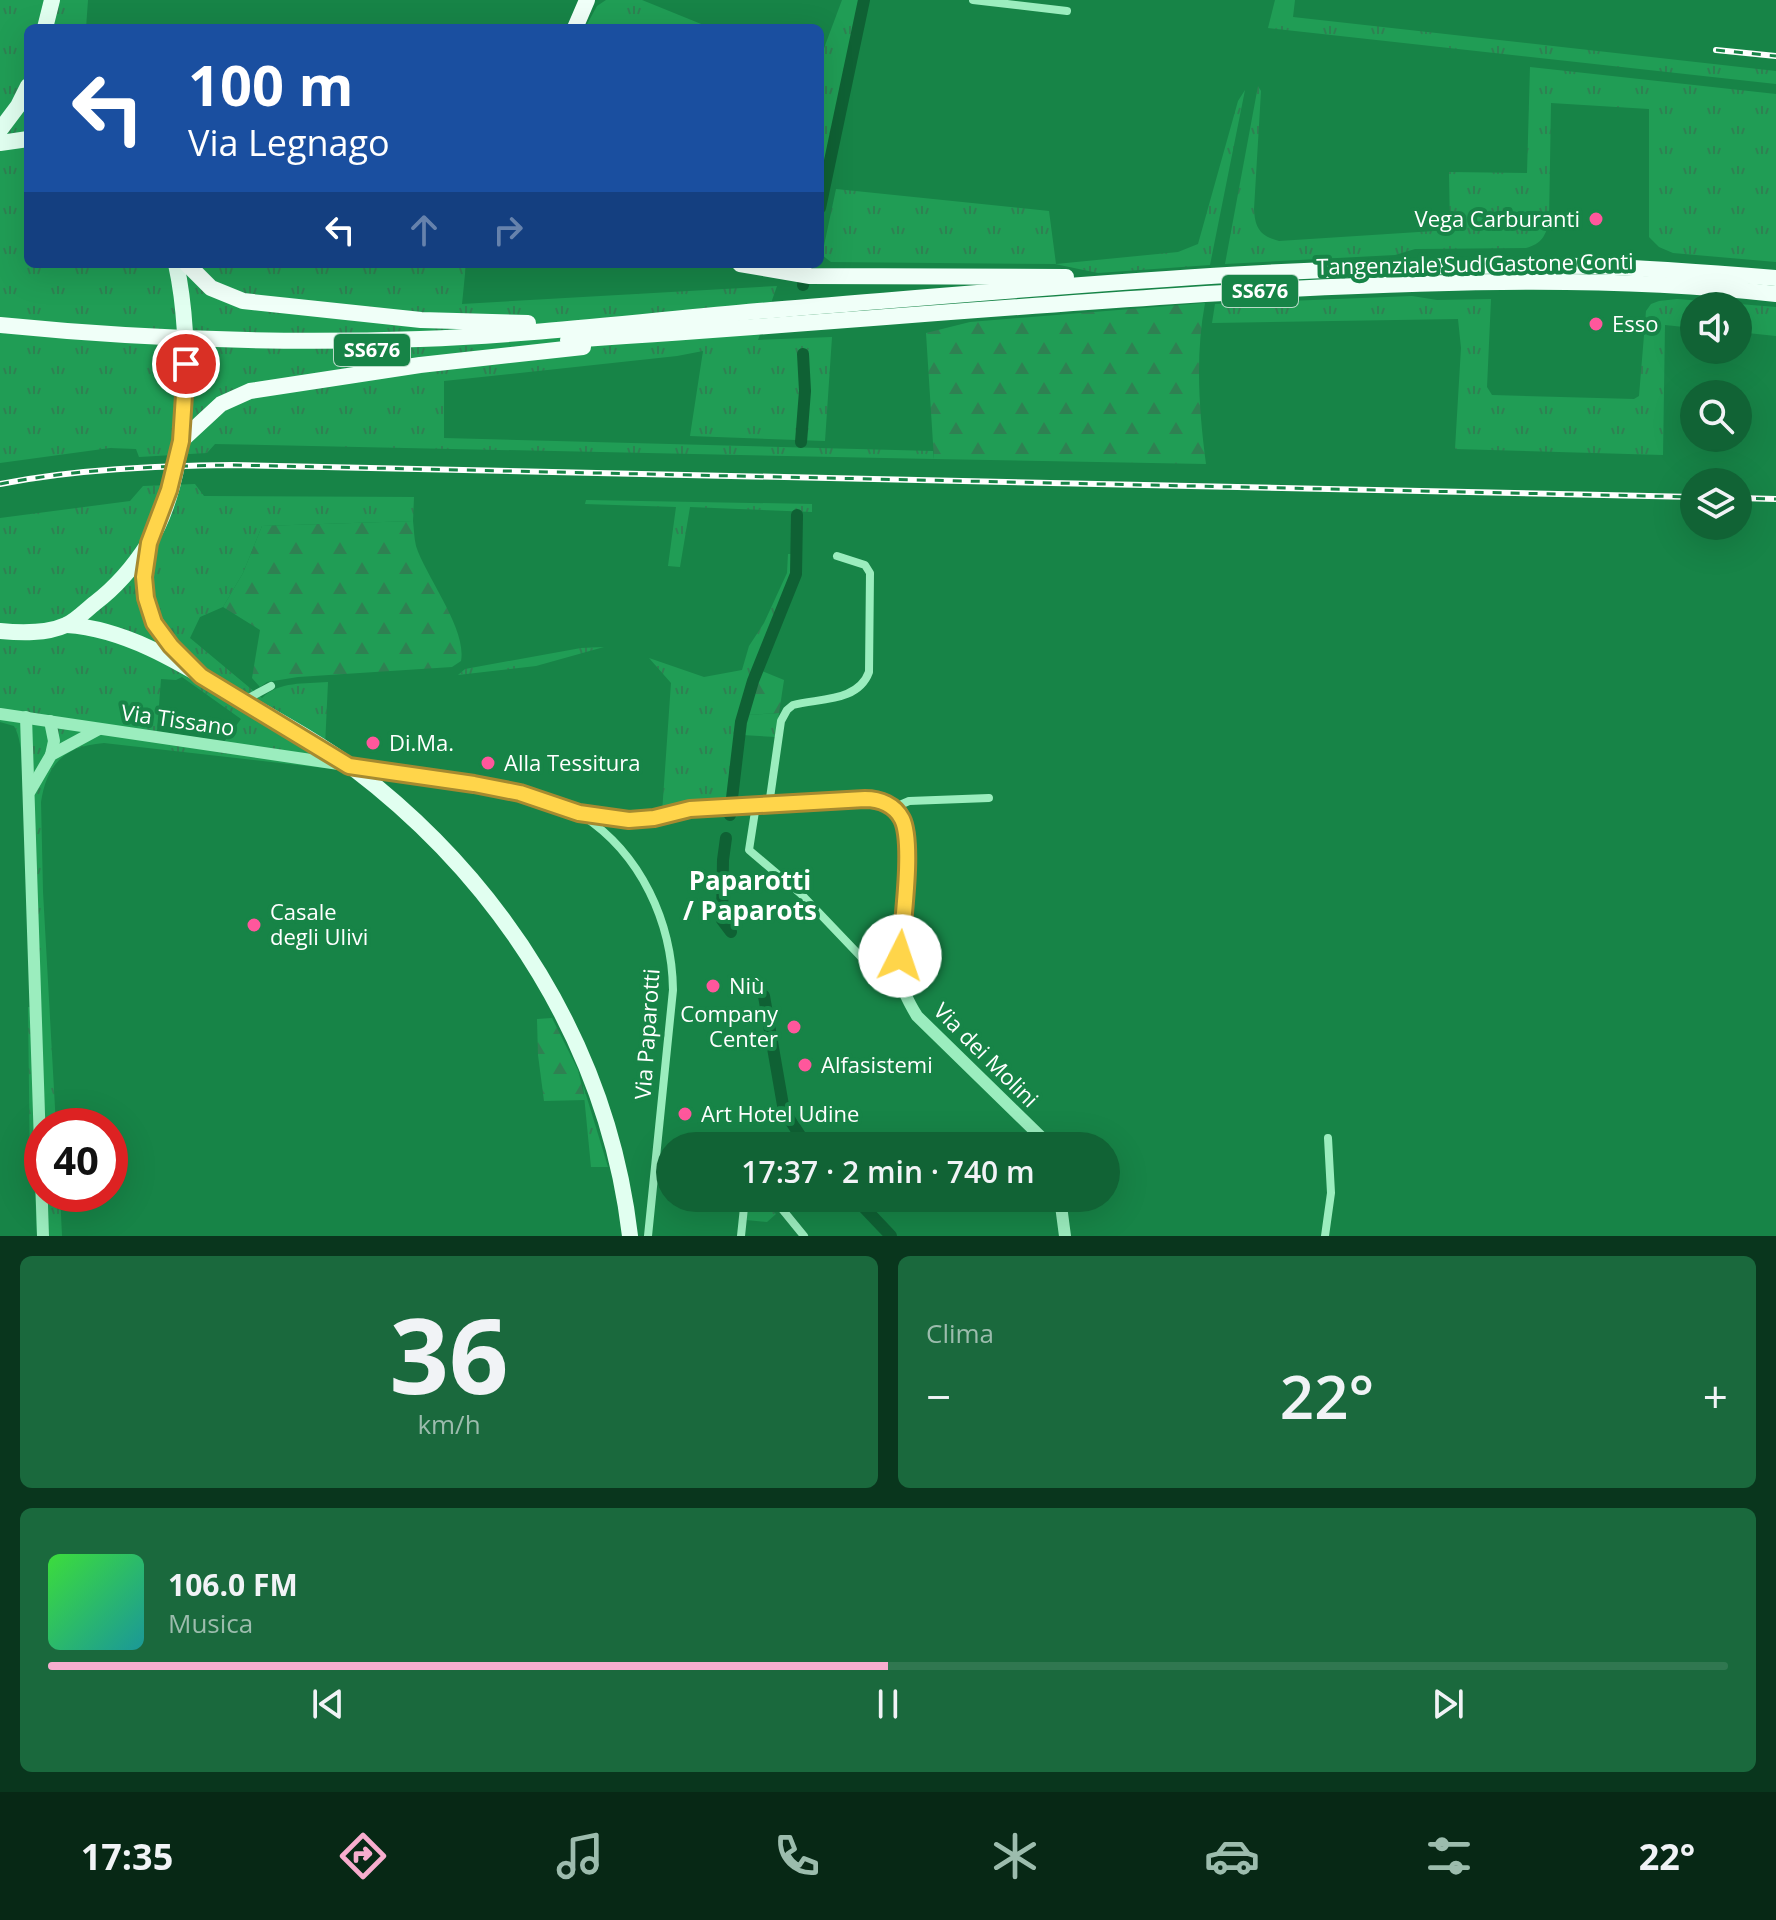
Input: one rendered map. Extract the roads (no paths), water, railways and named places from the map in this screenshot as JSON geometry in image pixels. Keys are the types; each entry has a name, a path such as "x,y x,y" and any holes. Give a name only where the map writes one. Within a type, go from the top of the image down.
{"highway":[{"path":"577,24 587,0"},
{"name":"Tangenziale Sud Gastone Conti","path":"686,317 1175,278 1382,269 1587,266 1776,278"},
{"path":"191,268 211,288 228,296 260,303 451,321 539,323 686,317"},
{"path":"761,268 804,276 1175,278"},
{"name":"Tangenziale Sud Gastone Conti","path":"744,329 1185,295 1381,285 1586,282 1776,294"},
{"name":"SS676","path":"0,327 162,339 310,341 421,339 565,330 686,317"},
{"name":"SS676","path":"0,327 53,337 249,351 419,349 744,329"},
{"path":"181,441 234,396 271,387 420,365 744,329"}],"main road":[{"path":"46,24 52,0"},
{"path":"0,130 24,94"},
{"path":"0,143 24,140"},
{"path":"177,268 184,312 185,382 181,441 169,490 149,543 144,577 146,598 154,623 171,646 201,676"},
{"path":"67,625 106,594 149,543"},
{"path":"0,631 36,632 67,625 101,629 123,637 244,700 349,766 420,825 473,880 511,927 565,1020 597,1096 614,1149 630,1236"}],"street":[{"path":"973,0 1067,11"},
{"path":"762,805 781,721 787,710 797,704 855,691 864,683 869,672 870,573 865,565 837,556"},
{"path":"244,700 271,686"},
{"name":"Via Tissano","path":"0,714 349,766"},
{"path":"26,717 43,1236"},
{"path":"29,793 51,755 54,741 50,721"},
{"path":"51,755 99,729"},
{"name":"Via Paparotti","path":"349,766 482,785 520,793 579,813 604,832 630,862 661,916 670,944 673,990 648,1236"},
{"path":"893,808 909,801 989,798"},
{"path":"579,813 629,820 730,806 872,799 893,808 902,820 906,840 900,956 904,991"},
{"name":"Via dei Molini","path":"762,805 749,850 801,894 885,982 904,991 917,1016 1036,1132"},
{"path":"1325,1236 1331,1193 1328,1138"},
{"path":"741,1236 744,1212"},
{"path":"784,1212 804,1236"},
{"path":"1062,1212 1065,1236"}],"waterway":[{"path":"824,189 864,0"},
{"path":"803,285 807,268"},
{"path":"801,442 805,391 803,354"},
{"path":"730,815 741,722 753,681 796,574 797,515"},
{"path":"726,838 722,920 731,932"},
{"path":"764,996 784,1111 798,1132"},
{"path":"868,1212 891,1236"}],"railway":[{"path":"1716,50 1776,56"},
{"path":"0,484 116,469 233,465 1680,497"},
{"path":"1752,498 1776,499"}],"place":[{"name":"Vega Carburanti","path":"1596,219"},
{"name":"Esso","path":"1596,324"},
{"name":"Di.Ma.","path":"373,743"},
{"name":"Alla Tessitura","path":"488,763"},
{"name":"Casale degli Ulivi","path":"254,925"},
{"name":"Niù","path":"713,986"},
{"name":"Company Center","path":"794,1027"},
{"name":"Alfasistemi","path":"805,1065"},
{"name":"Art Hotel Udine","path":"685,1114"}],"district":[{"name":"Paparotti / Paparots","path":"750,896"}]}
